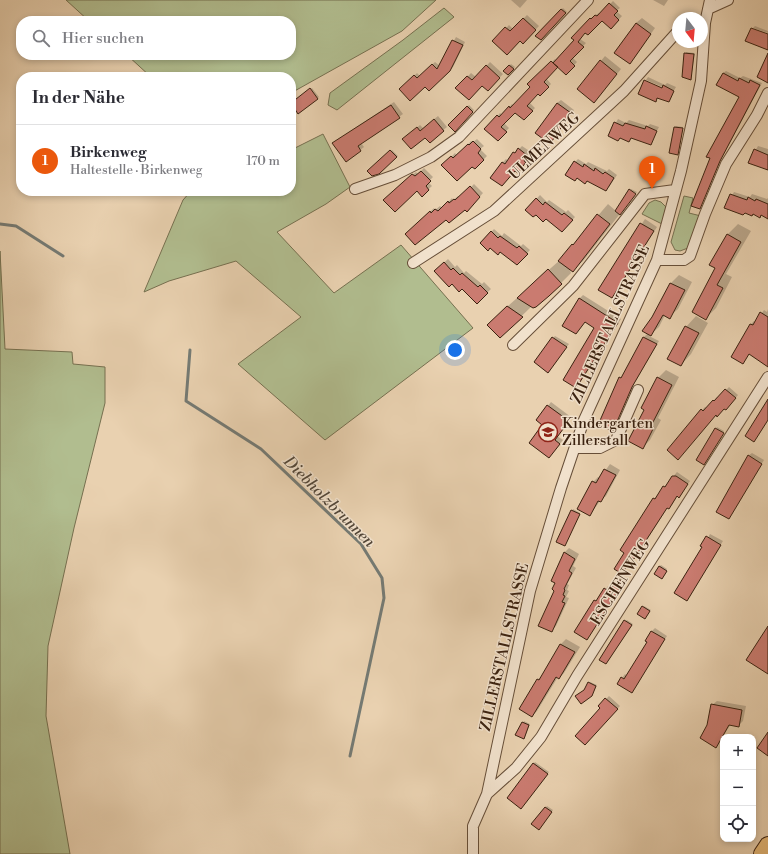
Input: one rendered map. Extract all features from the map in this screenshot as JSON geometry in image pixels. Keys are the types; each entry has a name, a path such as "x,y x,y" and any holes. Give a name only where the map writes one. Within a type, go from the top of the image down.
{"main road":[{"path":"762,854 768,845"}],"street":[{"path":"355,189 395,175 425,160 459,137 588,0"},
{"path":"709,5 728,0"},
{"name":"ULMENWEG","path":"413,263 494,211 624,91 672,37"},
{"name":"ZILLERSTALLSTRASSE","path":"473,854 473,826 487,794 530,591 584,420 657,260 701,81 702,48"},
{"path":"657,260 684,260 690,256 705,214 726,164 757,115 768,93"},
{"path":"513,344 573,286 645,194 675,190"},
{"name":"ESCHENWEG","path":"487,794 516,768 541,737 577,676 768,377"},
{"path":"575,448 600,448 616,440 638,390"}],"green space":[{"path":"66,0 436,0 402,31 296,90 296,72 146,72 132,60 296,60 296,16 84,16"},
{"path":"444,8 454,17 337,110 328,105 330,93"},
{"path":"323,134 350,187 326,204 277,232 334,293 401,245 473,328 325,440 238,364 301,317 236,261 169,281 144,292 183,200 187,196 296,196 296,148"},
{"path":"684,196 693,198 689,213 701,216 688,248 680,251 675,250 671,242"},
{"path":"655,200 661,202 666,207 662,224 642,214 649,203"},
{"path":"0,251 5,349 72,352 73,364 105,367 105,403 74,528 48,646 46,716 70,854 0,854"}],"building":[{"path":"609,3 618,11 614,15 619,20 611,29 602,21 588,35 585,33 578,42 584,47 570,61 575,66 566,75 558,67 544,82 549,87 540,96 538,94 527,106 533,111 524,120 515,113 501,127 507,132 498,141 484,129 497,115 499,117 509,106 510,108 530,87 527,84 551,61 553,63 574,40 571,38 590,18 591,19 595,15 597,16"},
{"path":"561,9 566,13 541,40 535,36"},
{"path":"523,18 536,30 523,44 520,41 507,55 492,41 505,27 510,31"},
{"path":"636,23 651,34 630,64 614,53"},
{"path":"751,28 768,34 768,50 745,41"},
{"path":"452,40 463,45 450,71 429,91 425,87 410,101 399,89 414,75 417,78 432,64 437,69"},
{"path":"684,53 694,54 691,80 682,77"},
{"path":"768,53 768,83 757,77"},
{"path":"600,60 617,74 594,103 577,89"},
{"path":"486,65 500,78 488,91 482,86 469,100 455,88 467,76 472,80"},
{"path":"509,65 514,69 508,75 503,71"},
{"path":"723,73 738,81 739,78 749,83 750,80 760,85 720,161 700,209 691,206 710,158 706,157 739,97 716,85"},
{"path":"644,80 662,88 663,85 674,91 669,102 657,98 656,102 638,94"},
{"path":"310,88 318,99 298,114 296,111 296,99"},
{"path":"557,103 571,113 550,144 535,133"},
{"path":"391,105 400,118 358,146 361,151 346,162 332,143"},
{"path":"467,106 473,112 455,132 448,125"},
{"path":"434,119 444,131 430,143 425,138 411,149 402,139 417,127 420,131"},
{"path":"614,122 623,126 625,123 645,129 646,126 657,131 651,145 631,138 629,142 620,138 618,141 608,136"},
{"path":"674,127 683,128 678,155 669,153"},
{"path":"473,141 481,149 478,153 484,160 475,169 472,167 457,181 441,165 451,156 453,158"},
{"path":"518,148 528,156 524,161 526,162 518,173 515,171 502,186 490,178 502,162 505,164 513,152 515,153"},
{"path":"754,149 768,155 768,170 748,163"},
{"path":"390,150 397,157 379,174 372,176 367,171"},
{"path":"574,161 583,167 584,164 594,171 595,168 603,174 605,172 614,178 606,191 587,181 585,184 577,178 575,181 565,175"},
{"path":"421,171 431,181 426,186 429,190 422,197 417,191 395,212 383,200 412,174 415,176"},
{"path":"470,186 480,197 467,212 465,210 449,223 446,220 415,245 405,234 430,211 431,213 435,209 438,211 448,201 449,203 454,199 455,200"},
{"path":"629,189 636,194 620,215 615,211"},
{"path":"730,194 747,200 748,197 755,201 756,199 768,204 768,219 761,215 760,218 753,214 752,216 745,213 743,215 724,208"},
{"path":"536,198 543,205 545,202 562,215 564,213 573,220 562,232 546,219 543,222 536,215 533,217 525,210"},
{"path":"597,214 610,224 573,272 558,261 572,244 573,245"},
{"path":"640,223 654,231 612,298 598,290"},
{"path":"491,231 498,238 500,236 517,248 519,246 528,254 517,265 500,252 498,255 490,248 488,251 480,243"},
{"path":"727,234 741,242 717,285 723,288 706,320 692,312 715,268 709,265"},
{"path":"444,262 451,270 453,268 460,275 462,273 478,287 480,285 488,293 477,304 462,289 459,292 452,284 449,287 434,271"},
{"path":"548,269 562,284 533,308 517,298"},
{"path":"670,283 685,290 670,319 663,315 651,336 642,331 652,317"},
{"path":"579,298 618,323 576,388 563,380 594,328 585,322 576,334 562,326"},
{"path":"507,306 523,317 500,338 487,325"},
{"path":"760,312 768,317 768,367 749,354 743,364 731,357 750,324 753,325"},
{"path":"685,326 699,333 681,366 667,359"},
{"path":"552,337 567,347 548,373 534,362"},
{"path":"643,337 657,344 632,387 613,431 598,425 619,377 621,378"},
{"path":"657,377 672,385 651,426 654,427 643,449 628,441 644,410 641,408"},
{"path":"725,389 736,398 726,410 724,409 717,417 716,415 678,460 667,450 701,409 703,411"},
{"path":"768,399 768,420 754,442 745,436"},
{"name":"Kindergarten Zillerstall","path":"547,405 569,421 555,440 560,444 549,458 529,443 542,425 536,420"},
{"path":"715,428 724,433 704,465 696,460"},
{"path":"748,455 762,464 729,519 716,512"},
{"path":"604,469 616,475 601,502 598,501 590,516 577,509 592,481 596,483"},
{"path":"672,476 676,476 688,484 679,498 677,496 669,509 667,508 634,559 632,558 622,574 614,569 624,553 620,550 653,498 655,499 663,486 665,487"},
{"path":"571,510 580,514 565,546 556,542"},
{"path":"706,536 721,545 687,601 674,593 702,547 700,546"},
{"path":"564,552 575,559 569,571 572,573 564,589 563,595 565,596 562,602 565,603 552,632 538,626 554,591 552,589 555,583 551,581"},
{"path":"659,566 667,571 662,579 654,574"},
{"path":"616,578 624,582 587,640 574,632 594,600 596,601 604,588 610,592"},
{"path":"642,606 650,611 645,619 637,614"},
{"path":"624,620 632,625 606,664 599,660"},
{"path":"768,626 768,674 746,660"},
{"path":"651,631 665,639 632,693 617,684 621,677 624,679 647,642 645,641"},
{"path":"560,644 575,652 559,679 556,677 532,717 519,709 537,679 539,680"},
{"path":"588,682 596,686 592,696 581,704 575,696 584,690"},
{"path":"605,698 618,709 585,745 575,736 600,708 598,706"},
{"path":"711,704 742,710 739,727 729,725 724,734 720,734 720,741 716,748 700,738 707,725"},
{"path":"522,722 529,725 524,739 515,735"},
{"path":"768,732 768,756 757,748"},
{"path":"533,763 548,774 521,809 507,798"},
{"path":"545,807 552,812 539,830 531,824"}],"waterway":[{"name":"Diebholzbrunnen","path":"0,224 16,226 63,256"},
{"name":"Diebholzbrunnen","path":"190,350 186,401 261,449 361,544 382,578 384,598 350,756"}],"place":[{"name":"Birkenweg","path":"652,189"},
{"name":"Kindergarten Zillerstall","path":"548,432"}]}
